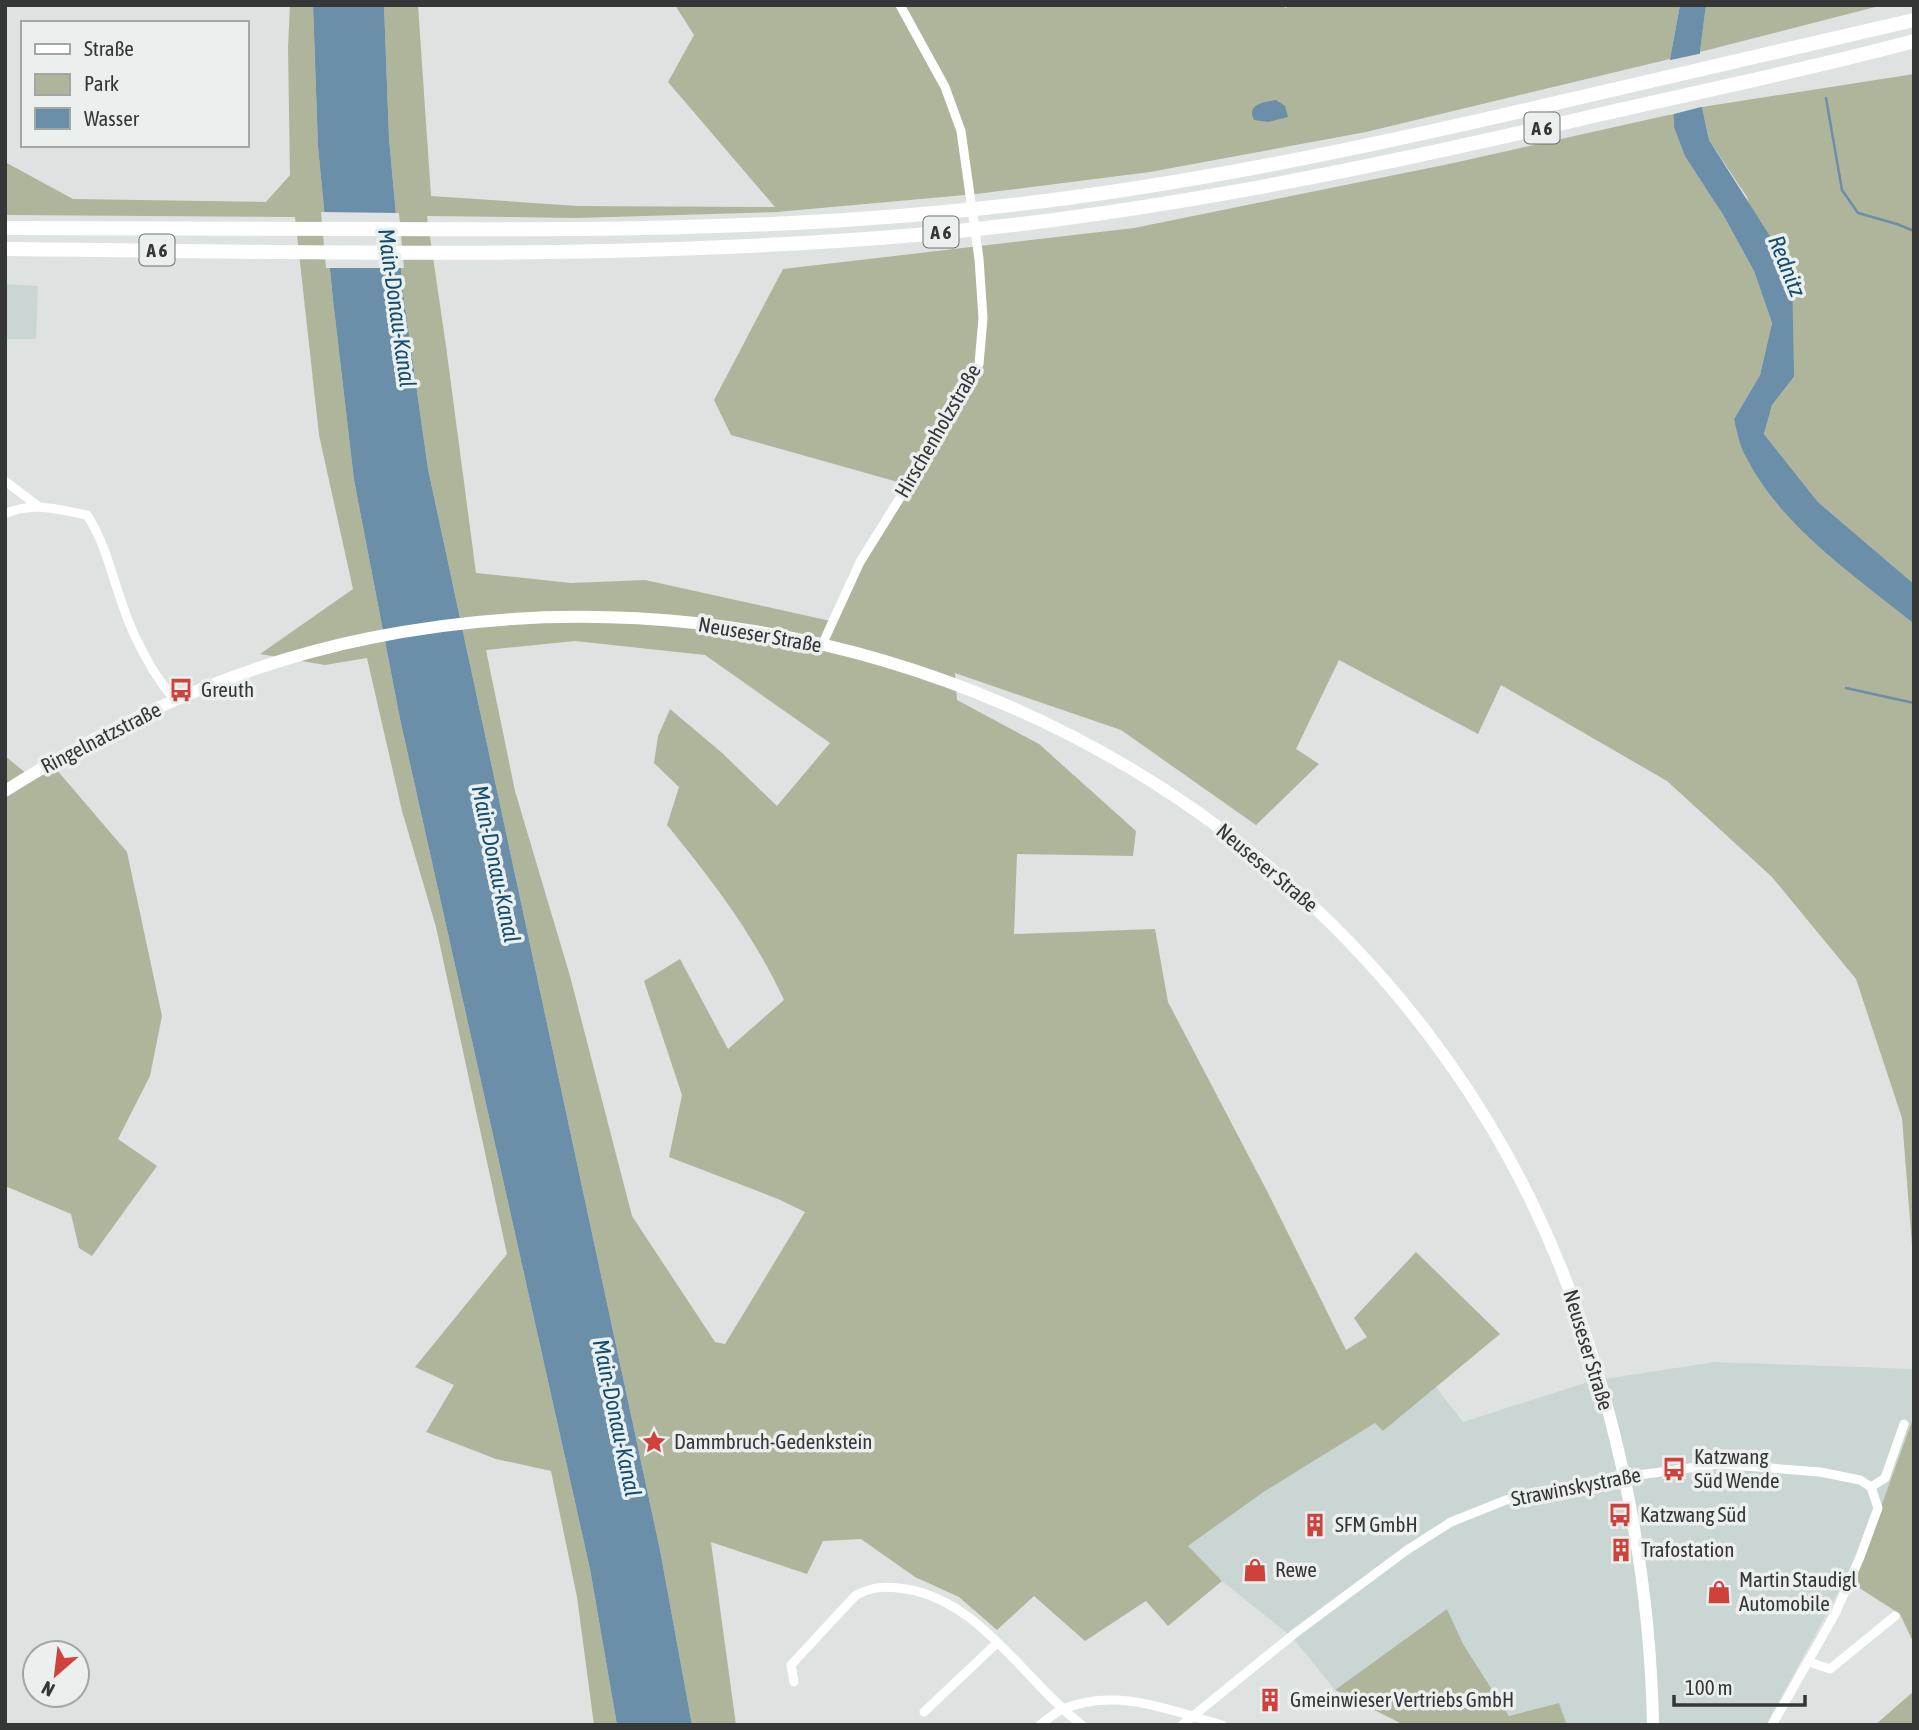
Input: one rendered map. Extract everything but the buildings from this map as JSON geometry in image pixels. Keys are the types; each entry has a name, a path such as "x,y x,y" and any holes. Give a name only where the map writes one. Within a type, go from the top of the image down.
{"highway":[{"name":"A 6","path":"5,228 704,228 798,224 960,211 1135,189 1283,164 1630,87 1914,20"},
{"name":"A 6","path":"5,249 618,253 768,246 998,227 1146,207 1371,166 1914,41"}],"main road":[{"name":"Neuseser Straße","path":"360,640 488,621 579,617 650,620 744,630 822,645 901,665 972,689 1046,721 1112,756 1169,791 1228,833 1278,874 1340,933 1403,1003 1447,1060 1489,1123 1527,1192 1554,1250 1587,1343 1623,1477 1645,1611 1653,1725"},
{"name":"Ringelnatzstraße","path":"5,791 103,734 176,700 254,670 360,640"}],"street":[{"name":"Hirschenholzstraße","path":"822,645 860,562 961,400 979,364 983,318 979,259 961,131 944,87 900,5"},
{"path":"5,481 37,506"},
{"path":"5,514 15,509 37,506 87,515 94,524 123,608 146,659 167,692 176,700"},
{"path":"1772,1725 1836,1612 1878,1508 1871,1487 1885,1478 1904,1424"},
{"name":"Strawinskystraße","path":"1182,1725 1294,1634 1384,1566 1451,1522 1520,1495 1719,1464 1820,1472 1860,1480 1871,1487"},
{"path":"794,1682 791,1665 855,1595 868,1588 888,1586 937,1597 958,1608 997,1643 1062,1710 1082,1725"},
{"path":"1809,1662 1830,1669 1895,1616"},
{"path":"924,1712 997,1643"},
{"path":"1040,1725 1062,1710 1113,1698 1143,1702 1222,1725"}],"shaded area":[{"path":"5,284 38,286 36,339 5,339"},
{"path":"1715,1362 1914,1369 1914,1416 1909,1434 1853,1584 1844,1582 1766,1725 1567,1725 1559,1703 1509,1716 1463,1644 1447,1609 1335,1690 1292,1637 1222,1581 1187,1547 1265,1491 1376,1422 1383,1431 1436,1387 1463,1422 1591,1381"}],"green space":[{"path":"290,5 313,5 318,147 354,480 400,719 590,1569 617,1725 594,1725 577,1597 551,1471 496,1459 426,1432 454,1385 415,1367 507,1254 436,927 402,811 367,658 325,665 260,654 353,589 319,435 295,217 5,215 5,162 73,199 266,202 290,175"},
{"path":"384,5 418,5 431,196 578,206 775,207 668,82 694,35 675,5 1280,5 1286,8 1289,5 1680,5 1670,59 1366,132 1150,172 976,194 777,212 576,218 427,216 476,573 571,583 645,580 835,622 863,564 912,486 731,435 714,400 783,269 1134,228 1449,164 1673,114 1674,127 1754,271 1772,323 1760,375 1734,419 1882,598 1914,624 1914,1271 1902,1118 1856,979 1772,877 1667,781 1501,685 1478,734 1339,660 1296,749 1319,764 1256,825 1121,730 955,673 957,700 1039,744 1136,831 1133,856 1017,854 1014,934 1155,929 1168,1002 1346,1350 1367,1337 1354,1318 1416,1252 1500,1334 1383,1431 1375,1423 1265,1491 1188,1546 1222,1581 1168,1626 1146,1601 1085,1641 1034,1596 997,1630 959,1597 915,1577 861,1539 823,1541 807,1574 711,1542 736,1725 692,1725 660,1550 428,469 403,292 389,138","holes":["575,641 705,655 830,743 777,806 721,752 670,709 658,736 654,763 679,787 667,825 731,909 784,1000 728,1049 680,959 644,981 682,1095 669,1157 805,1212 725,1344 715,1342 632,1216 570,976 515,791 486,650"]},
{"path":"1706,5 1883,5 1700,52"},
{"path":"1914,74 1914,584 1818,502 1764,434 1772,405 1794,377 1747,197 1709,140 1702,107"},
{"path":"5,756 27,774 50,762 127,852 162,1016 150,1076 118,1139 157,1166 92,1256 79,1248 71,1214 5,1186"},
{"path":"1914,1416 1914,1644 1900,1614 1853,1584"},
{"path":"1447,1609 1463,1644 1509,1716 1559,1703 1567,1725 1404,1725 1335,1690"},
{"path":"1914,1691 1914,1725 1875,1725"}],"water":[{"name":"Main-Donau-Kanal","path":"313,5 384,5 389,138 403,292 428,469 660,1550 692,1725 617,1725 590,1569 400,719 354,480 318,147"},
{"name":"Rednitz","path":"1680,5 1706,5 1700,52 1702,107 1709,140 1792,271 1794,377 1772,405 1764,434 1818,502 1914,584 1914,624 1798,527 1760,481 1741,446 1734,419 1760,375 1772,323 1754,271 1722,213 1685,156 1674,127 1670,59"},
{"path":"1276,100 1285,106 1288,117 1268,122 1254,120 1254,107"}],"pier":[{"path":"1703,53 1705,106 1670,115 1666,61"},
{"path":"321,212 399,213 404,268 326,268"}],"waterway":[{"path":"1826,98 1842,190 1858,213 1914,231"},
{"path":"1846,688 1914,703"}],"place":[{"name":"Greuth","path":"181,690"},
{"name":"Dammbruch-Gedenkstein","path":"654,1442"},
{"name":"Katzwang Süd Wende","path":"1674,1469"},
{"name":"Katzwang Süd","path":"1620,1515"},
{"name":"SFM GmbH","path":"1315,1525"},
{"name":"Trafostation","path":"1621,1550"},
{"name":"Rewe","path":"1255,1570"},
{"name":"Martin Staudigl Automobile","path":"1719,1592"},
{"name":"Gmeinwieser Vertriebs GmbH","path":"1270,1700"}]}
